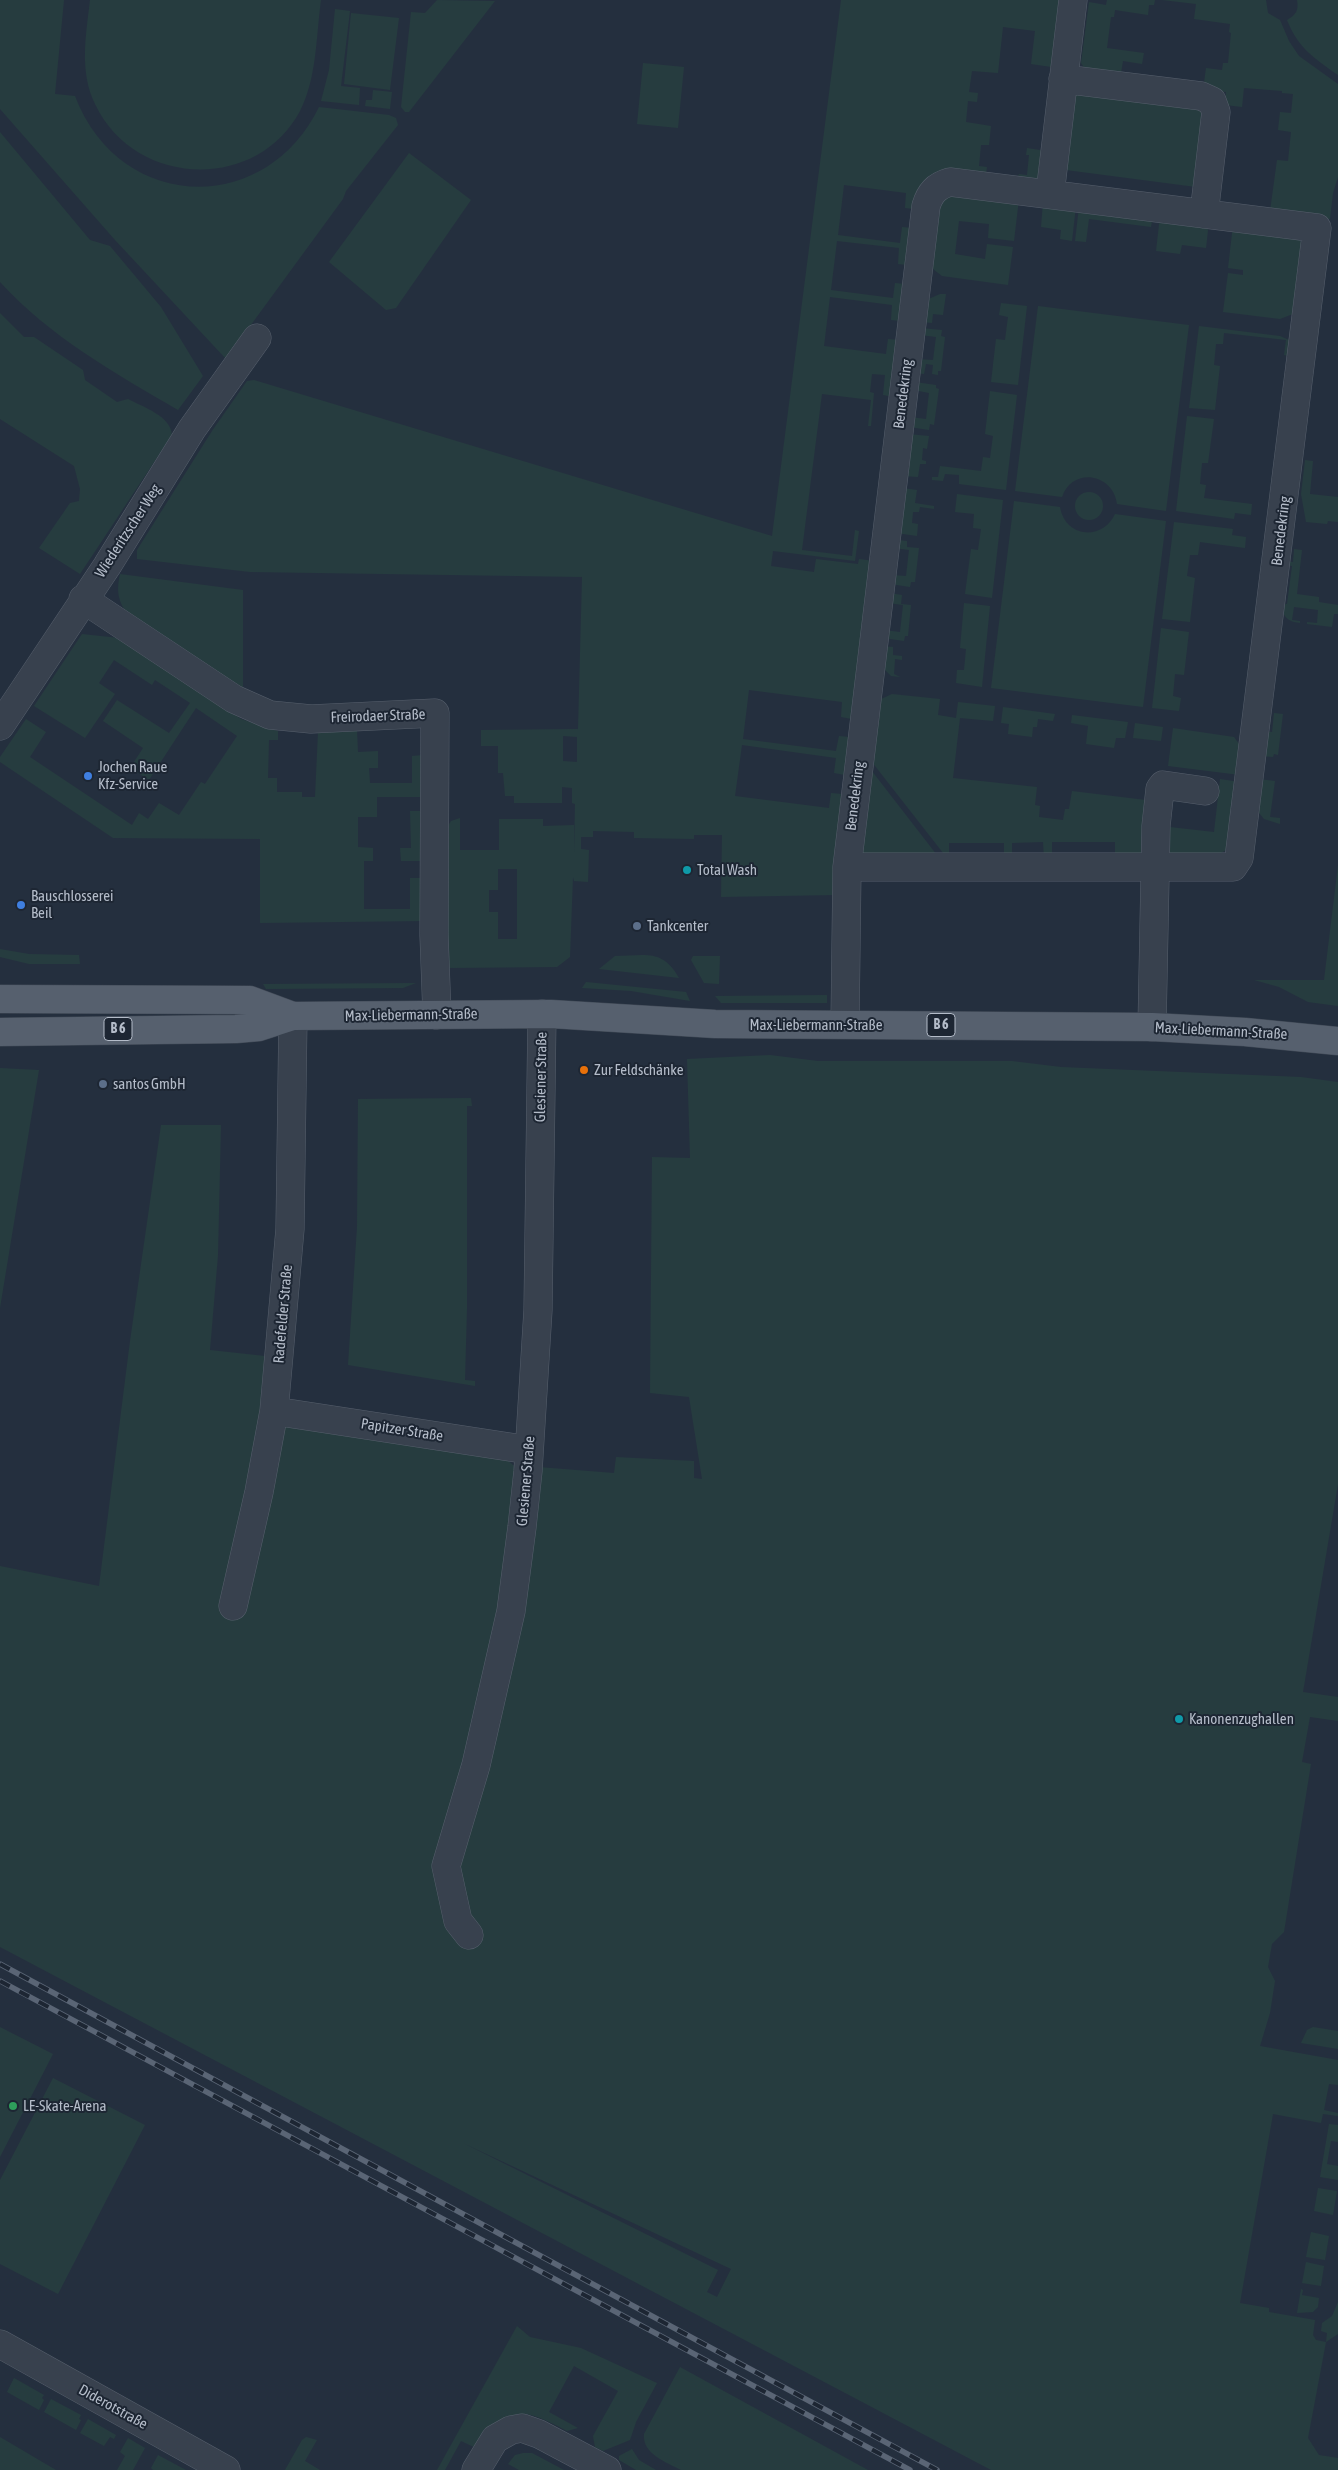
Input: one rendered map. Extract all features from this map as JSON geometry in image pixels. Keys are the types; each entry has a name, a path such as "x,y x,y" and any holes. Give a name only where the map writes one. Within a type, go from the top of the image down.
{"main road":[{"name":"Max-Liebermann-Straße","path":"0,999 250,1000 293,1016"},
{"name":"Max-Liebermann-Straße","path":"0,1032 159,1028 236,1029 259,1026 293,1016 542,1014 715,1024 1152,1027 1245,1032 1338,1041"}],"street":[{"path":"1050,194 1073,0"},
{"path":"1063,79 1200,96 1212,101 1216,112 1204,214"},
{"name":"Benedekring","path":"845,1024 847,867 926,206 930,195 936,188 950,182 1317,228 1239,858 1233,867 847,867"},
{"name":"Wiederitzscher Weg","path":"0,726 192,429 258,338"},
{"name":"Freirodaer Straße","path":"83,599 234,699 270,715 310,719 435,713 434,936 437,1015"},
{"path":"1152,1027 1156,826 1161,786 1205,791"},
{"name":"Glesiener Straße","path":"469,1935 458,1921 446,1866 476,1766 511,1611 529,1450 538,1310 542,1014"},
{"name":"Radefelder Straße","path":"233,1606 259,1492 274,1411 290,1230 293,1016"},
{"name":"Papitzer Straße","path":"274,1411 529,1450"},
{"name":"Diderotstraße","path":"0,2344 226,2470"},
{"path":"476,2470 490,2446 501,2434 522,2428 531,2430 606,2470"}],"green space":[{"path":"0,0 64,0 55,94 75,96 96,134 124,162 157,180 193,187 230,183 264,168 295,143 319,107 389,115 396,118 398,125 346,191 343,199 226,359 115,240 0,109"},
{"path":"90,0 321,0 313,71 306,98 300,111 280,138 255,156 226,167 196,169 165,164 137,152 113,131 95,104 90,91 85,66 85,53"},
{"path":"437,0 495,1 409,112 405,112 401,107 411,12 425,13"},
{"path":"841,0 1067,0 1058,68 1031,64 1035,31 1003,27 998,73 972,71 969,92 978,93 977,102 968,101 966,122 991,126 989,145 981,145 979,166 987,167 986,174 1017,178 1019,174 1027,175 1029,155 1026,155 1027,148 1046,151 1042,177 1036,181 952,173 913,209 905,208 906,193 844,185 838,235 900,243 902,227 912,228 907,265 898,264 899,248 837,241 831,290 893,298 895,283 905,284 900,321 891,320 892,305 830,297 824,346 886,354 888,339 898,340 895,397 883,395 885,375 872,374 870,392 874,393 871,426 868,426 871,400 822,394 802,550 852,556 855,530 859,531 855,561 773,551 771,566 814,572 816,559 858,564 859,559 875,561 852,719 841,717 842,702 749,690 743,739 836,751 839,736 850,737 845,775 834,773 836,758 742,745 735,796 829,808 831,793 842,794 836,895 721,897 722,835 694,835 694,839 634,838 634,832 593,831 593,837 581,837 581,849 589,850 588,882 574,881 573,877 570,957 557,967 448,968 448,826 451,821 460,818 460,850 499,850 499,819 543,819 543,826 574,825 574,852 575,804 572,803 572,788 562,787 562,803 514,803 514,796 505,796 503,773 498,773 498,746 481,746 481,730 578,729 582,577 250,572 137,559 137,550 212,431 247,381 254,380 772,536","holes":["563,736 577,737 577,762 563,761","498,869 517,869 517,939 498,939 498,912 489,912 489,890 498,890"]},
{"path":"1107,0 1155,0 1154,5 1149,5 1148,15 1115,10 1114,17 1111,17 1107,48 1144,53 1142,64 1123,61 1120,79 1087,72 1081,63 1089,2 1106,5"},
{"path":"1162,0 1266,0 1268,13 1280,20 1289,41 1299,56 1338,84 1338,177 1333,193 1330,219 1270,211 1277,160 1288,161 1291,132 1278,130 1280,112 1291,113 1293,94 1282,93 1282,91 1244,88 1242,107 1225,105 1226,92 1203,90 1206,68 1222,70 1223,63 1228,63 1230,24 1194,19 1196,4"},
{"path":"1297,0 1338,0 1338,75 1308,52 1291,30 1287,20 1296,12 1298,7"},
{"path":"335,9 350,11 341,86 360,88 359,105 321,101 329,70"},
{"path":"351,13 399,18 390,90 344,84"},
{"path":"643,63 684,67 678,128 637,124"},
{"path":"373,90 392,92 390,109 365,106 366,100 372,100"},
{"path":"1076,92 1204,110 1196,187 1066,170"},
{"path":"0,132 90,240 110,246 161,307 203,376 178,410 84,353 40,320 0,282"},
{"path":"409,153 471,200 396,308 386,310 329,262"},
{"path":"945,195 1019,199 1014,241 988,238 989,224 959,221 955,254 985,259 987,244 1013,247 1008,285 942,276 929,266 935,211"},
{"path":"1043,202 1076,206 1072,241 1060,239 1061,230 1041,227"},
{"path":"1079,207 1153,215 1151,227 1089,219 1086,242 1075,241"},
{"path":"1160,216 1209,222 1206,248 1182,245 1180,254 1156,251"},
{"path":"1233,225 1296,236 1302,243 1298,312 1280,319 1223,312 1228,273 1243,275 1243,270 1228,268"},
{"path":"940,294 946,294 943,315 933,314 932,323 922,322 924,301"},
{"path":"1001,303 1027,306 1018,385 991,382 996,339 1005,340 1008,317 999,315"},
{"path":"1038,306 1189,325 1166,511 1117,504 1114,494 1108,486 1100,480 1092,478 1074,481 1067,487 1062,497 1015,491"},
{"path":"0,313 24,337 34,337 83,370 85,380 117,402 128,399 141,405 162,417 170,428 172,435 80,574 39,548 70,503 79,501 80,489 74,466 0,419"},
{"path":"1199,326 1280,336 1289,340 1293,347 1289,356 1284,355 1286,340 1224,333 1223,344 1216,344 1214,365 1220,366 1215,410 1189,408"},
{"path":"921,328 942,330 941,336 945,337 941,371 938,371 938,375 932,374 933,365 926,364 924,374 916,373 917,359 933,360 936,337 920,335"},
{"path":"915,382 936,385 936,388 939,389 934,425 930,424 929,430 909,427 910,417 926,419 929,393 914,390"},
{"path":"990,391 1017,395 1006,490 959,484 959,475 945,474 943,481 932,480 932,477 938,477 940,466 981,471 983,457 990,458 993,436 985,434"},
{"path":"1187,416 1214,419 1208,463 1202,463 1200,484 1206,485 1204,498 1252,504 1251,515 1235,513 1234,519 1176,511"},
{"path":"908,434 929,436 927,449 923,448 922,460 926,461 926,464 920,464 918,477 903,476"},
{"path":"1305,460 1313,461 1310,494 1338,497 1338,522 1328,521 1327,524 1306,522 1301,494"},
{"path":"902,488 917,490 915,503 934,506 934,509 920,507 919,512 913,512 912,523 918,524 917,536 896,533"},
{"path":"1089,492 1099,496 1103,506 1099,516 1089,520 1079,516 1075,506 1079,496"},
{"path":"957,494 1003,500 992,598 965,594 971,549 978,550 981,529 973,528 974,514 955,512"},
{"path":"1014,501 1060,507 1063,517 1069,525 1076,530 1085,532 1094,532 1102,529 1115,514 1166,521 1143,707 991,688"},
{"path":"1174,522 1233,529 1232,535 1246,537 1245,548 1200,542 1198,555 1190,555 1187,576 1195,578 1190,622 1162,619"},
{"path":"898,540 907,541 907,547 919,548 915,582 911,582 910,587 890,584 891,575 906,576 909,550 894,548"},
{"path":"1294,549 1302,550 1297,594 1319,597 1319,602 1338,605 1338,614 1334,614 1332,627 1307,624 1307,622 1317,623 1318,610 1294,607 1292,620 1300,621 1300,623 1288,619 1282,611 1280,603 1287,604 1292,566 1284,565 1285,561 1293,562"},
{"path":"120,574 243,590 243,688 124,609 118,592"},
{"path":"889,593 902,595 901,604 911,605 908,636 905,636 904,641 883,638 884,630 900,632 903,605 888,603"},
{"path":"964,603 990,606 982,687 956,683 957,670 964,670 966,649 960,648"},
{"path":"1161,628 1189,632 1184,675 1175,674 1173,696 1181,698 1179,711 1152,708"},
{"path":"82,634 119,638 241,719 278,731 278,740 269,740 268,778 277,778 277,792 302,792 302,797 315,797 318,732 357,730 358,752 378,751 378,768 369,768 370,783 412,783 412,756 423,755 423,797 377,797 377,817 358,817 358,847 373,848 373,861 364,861 364,909 410,909 410,878 424,878 425,921 260,923 260,839 113,838 0,762 0,757 26,719 46,732 30,757 132,825 139,813 148,819 159,803 179,815 201,782 205,784 237,736 196,708 149,780 130,768 143,748 103,721 117,700 169,733 190,703 155,680 152,685 114,660 99,683 115,694 85,738 34,706"},
{"path":"882,646 893,647 893,655 902,656 902,660 895,659 894,674 900,677 891,676 880,665"},
{"path":"892,694 940,699 938,715 956,718 958,702 995,706 993,721 960,718 953,778 1037,787 1035,805 1040,806 1039,817 1063,820 1065,809 1069,809 1072,791 1154,801 1148,858 1115,858 1115,842 1052,842 1052,858 1044,858 1043,842 1012,843 1012,858 1004,858 1004,843 949,843 949,858 947,858 868,757 879,700"},
{"path":"1003,707 1055,714 1053,721 1038,719 1037,727 1033,727 1032,737 1008,734 1009,724 1001,723"},
{"path":"1274,713 1283,714 1278,755 1274,754 1273,757 1261,756 1264,731 1272,732"},
{"path":"1072,715 1128,722 1125,738 1116,738 1114,748 1086,744 1088,726 1071,723"},
{"path":"1135,723 1163,727 1161,741 1133,738"},
{"path":"1173,728 1234,737 1242,748 1240,775 1168,766"},
{"path":"868,766 940,859 863,854 860,849"},
{"path":"1220,779 1240,782 1229,848 1215,857 1158,857 1161,826 1214,832"},
{"path":"1259,779 1275,781 1270,817 1280,818 1280,824 1264,819 1255,808"},
{"path":"410,811 423,811 424,861 401,861 400,848 411,848"},
{"path":"1338,865 1338,1006 1308,1002 1279,987 1254,980 1324,980"},
{"path":"0,949 29,954 79,955 80,964 29,964 0,957"},
{"path":"644,955 659,958 673,968 679,978 599,969 615,956"},
{"path":"693,956 720,956 719,984 704,983 691,960"},
{"path":"586,982 686,992 690,1001 631,991 582,988"},
{"path":"416,983 403,988 266,989 263,984"},
{"path":"827,995 827,1003 721,1003 715,996"},
{"path":"770,1055 818,1061 1012,1061 1061,1067 1301,1077 1338,1082 1338,1484 1303,1692 1338,1697 1338,1721 1310,1717 1302,1762 1311,1764 1284,1932 1272,1944 1268,1967 1275,1981 1270,2013 1260,2046 1338,2060 1338,2085 1329,2084 1324,2110 1338,2113 1338,2116 1323,2114 1321,2123 1273,2114 1240,2303 1269,2308 1269,2312 1315,2320 1313,2335 1316,2340 1326,2342 1308,2438 1319,2455 1338,2458 1338,2470 991,2470 0,1947 0,1566 99,1586 130,1341 161,1125 221,1125 218,1255 210,1350 265,1356 261,1409 501,1454 513,1465 614,1473 616,1457 694,1461 694,1478 702,1479 689,1397 650,1393 652,1157 690,1158 687,1059","holes":["463,2143 731,2269 717,2297 707,2292 718,2270"]},
{"path":"0,1068 39,1070 0,1308"},
{"path":"471,1098 472,1106 467,1106 465,1380 475,1381 475,1386 348,1365 357,1227 358,1099"},
{"name":"LE-Skate-Arena","path":"0,2027 53,2054 0,2157"},
{"path":"1313,2027 1338,2031 1338,2049 1301,2043 1307,2030"},
{"path":"53,2078 145,2125 58,2294 0,2264 0,2180"},
{"path":"1329,2124 1338,2125 1338,2142 1331,2141 1327,2164 1338,2166 1338,2180 1320,2177"},
{"path":"1318,2188 1337,2191 1333,2215 1314,2211"},
{"path":"1311,2232 1329,2236 1325,2260 1306,2257"},
{"path":"1306,2262 1324,2266 1321,2286 1302,2283"},
{"path":"1301,2289 1303,2290 1302,2295 1319,2298 1318,2307 1313,2312 1297,2313"},
{"path":"1338,2302 1338,2334 1326,2342 1327,2333 1321,2331 1322,2323 1332,2316"},
{"path":"517,2326 530,2337 581,2348 657,2383 636,2422 630,2440 603,2451 595,2447 593,2436 618,2391 574,2366 549,2412 578,2428 567,2431 537,2417 526,2414 517,2415 508,2418 499,2425 476,2448 461,2441 445,2470 437,2470"},
{"path":"680,2367 868,2470 681,2470 662,2460 647,2447 644,2441 644,2434"},
{"path":"14,2378 44,2395 42,2398 44,2400 39,2410 7,2392"},
{"path":"51,2399 81,2415 79,2419 81,2420 76,2430 44,2412"},
{"path":"88,2419 116,2435 114,2439 110,2437 104,2446 80,2433"},
{"path":"0,2437 56,2470 0,2470"},
{"path":"306,2437 317,2440 305,2461 320,2470 285,2470 302,2440"},
{"path":"128,2438 145,2448 133,2470 117,2470 125,2456 120,2452"},
{"path":"632,2449 639,2460 656,2470 636,2470 619,2460 619,2456"},
{"path":"532,2453 564,2470 519,2470 508,2464 515,2455"},
{"path":"158,2455 186,2470 153,2470 151,2468"}],"railway":[{"path":"0,1964 937,2470"},
{"path":"0,1981 910,2470"}],"place":[{"name":"Jochen Raue Kfz-Service","path":"88,776"},
{"name":"Total Wash","path":"687,870"},
{"name":"Bauschlosserei Beil","path":"21,905"},
{"name":"Tankcenter","path":"637,926"},
{"name":"Zur Feldschänke","path":"584,1070"},
{"name":"santos GmbH","path":"103,1084"},
{"name":"Kanonenzughallen","path":"1179,1719"},
{"name":"LE-Skate-Arena","path":"13,2106"}]}
